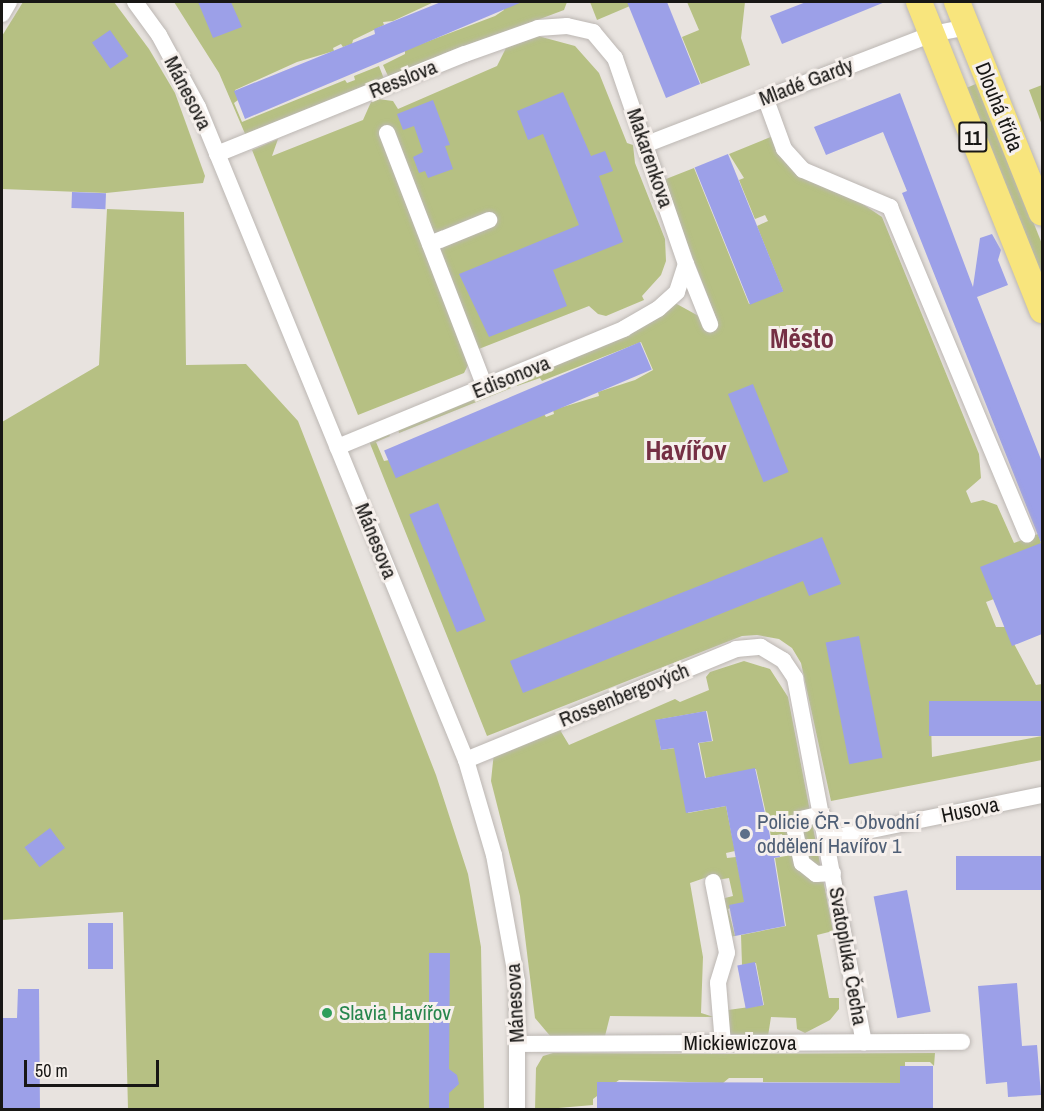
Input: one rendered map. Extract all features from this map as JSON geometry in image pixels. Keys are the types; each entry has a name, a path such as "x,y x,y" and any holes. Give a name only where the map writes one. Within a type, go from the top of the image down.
{"main road":[{"name":"Dlouhá třída","path":"919,2 1042,310"},
{"name":"Dlouhá třída","path":"957,2 1042,213"}],"street":[{"path":"2,14 9,2"},
{"name":"Mánesova","path":"135,2 159,35 198,107 466,760 496,867 517,982 517,1110"},
{"name":"Resslova","path":"217,154 509,36 567,26 593,32"},
{"name":"Mladé Gardy","path":"647,144 932,34 967,27"},
{"name":"Makarenkova","path":"593,32 615,58 647,144 686,264 710,324"},
{"path":"765,97 784,149 803,170 890,207 1027,536"},
{"path":"387,133 485,387"},
{"path":"430,244 489,220"},
{"name":"Edisonova","path":"337,447 624,329 658,309 677,291 686,264"},
{"name":"Rossenbergových","path":"466,760 736,649 761,647 783,660"},
{"name":"Svatopluka Čecha","path":"783,660 795,678 864,1043"},
{"name":"Husova","path":"827,840 1042,795"},
{"path":"822,814 801,819 795,831 802,863 816,874 833,873"},
{"path":"713,882 728,953 718,983 723,1044"},
{"name":"Mickiewiczova","path":"517,1044 962,1042"}],"green space":[{"path":"23,2 114,2 149,49 175,93 205,176 203,183 106,193 2,189 2,36"},
{"path":"174,2 434,2 393,21 383,22 384,25 353,40 352,44 343,47 341,44 333,48 334,51 297,62 235,90 238,100 234,103 242,122 345,80 347,83 355,80 354,76 379,66 384,79 246,136 219,73"},
{"path":"500,2 567,2 564,10 388,76 383,65 405,54 405,50 495,16 504,10"},
{"path":"590,2 628,2 630,6 597,20"},
{"path":"687,2 745,2 741,38 750,65 701,84 682,37 699,30"},
{"path":"538,36 575,46 599,73 627,143 633,145 635,163 665,239 666,261 661,275 642,296 644,300 606,316 598,314 589,306 466,354 469,363 464,373 358,415 252,150 278,139 272,156 363,120 371,102 378,99 393,101 398,109 497,66 506,48"},
{"path":"978,83 1042,244 1042,285 964,89"},
{"path":"1042,85 1042,125 1029,90"},
{"path":"773,136 778,147 882,217 979,454 981,478 966,491 971,503 983,500 997,505 1014,543 1038,534 1041,543 994,599 986,602 996,627 1005,627 1036,685 1042,684 1042,701 931,723 932,757 1042,736 1042,760 831,801 801,663 792,648 779,639 757,635 742,636 487,736 365,431 504,372 511,388 399,433 398,429 389,433 390,436 376,442 384,461 389,460 393,468 404,468 412,465 411,462 457,447 456,444 510,422 512,426 544,414 546,417 554,414 553,410 599,396 598,392 635,380 653,370 641,342 542,381 540,378 517,386 511,370 675,303 715,325 718,323 664,184 666,179 694,168 749,304 783,291 757,226 768,221 765,215 755,219 739,180 744,178 729,154"},
{"name":"Slavia Havířov","path":"107,209 184,212 186,365 246,364 298,421 436,775 468,874 481,947 484,1109 128,1109 123,912 2,920 2,422 99,365"},
{"path":"744,661 770,669 788,697 833,931 817,935 829,998 839,998 839,1009 830,1020 805,1033 797,1029 796,1018 771,1017 768,1036 730,1034 728,1010 764,1005 756,963 742,965 741,935 786,926 775,858 786,856 782,834 771,836 756,769 706,778 699,743 713,741 707,711 656,720 661,750 675,748 688,813 726,806 735,851 726,853 727,858 736,857 745,902 728,909 735,936 728,937 721,899 733,896 729,878 717,880 716,874 690,883 703,957 701,1013 714,1017 610,1016 605,1036 551,1037 535,1018 520,896 491,781 494,752 560,730 569,745 675,699 680,702 709,690 706,677 710,672"},
{"path":"553,1053 935,1053 934,1066 930,1062 905,1062 905,1066 901,1066 901,1083 763,1082 763,1078 729,1078 723,1083 619,1080 593,1099 593,1105 535,1110 536,1068 543,1056"}],"building":[{"path":"198,2 231,2 242,27 213,38"},
{"path":"441,2 522,2 245,119 234,91 375,34 374,29"},
{"path":"627,2 667,2 700,84 666,98"},
{"path":"806,2 885,2 782,44 770,16"},
{"path":"110,30 128,56 110,69 92,43"},
{"path":"563,92 591,156 605,151 613,171 599,176 623,242 553,270 567,306 489,337 459,274 579,225 543,134 528,140 517,111"},
{"path":"900,93 973,287 980,238 992,234 1001,250 998,260 1008,285 977,297 1042,462 1042,634 1012,646 980,567 1041,543 902,193 907,191 883,132 826,155 814,127"},
{"path":"433,100 450,145 445,146 453,169 428,178 425,171 419,173 413,157 423,152 414,126 403,130 397,114"},
{"path":"728,154 783,291 750,305 695,167"},
{"path":"72,192 106,193 105,209 71,208"},
{"path":"640,342 652,370 396,478 384,451"},
{"path":"753,384 789,472 764,482 728,394"},
{"path":"438,503 486,621 457,632 409,515"},
{"path":"822,537 841,584 809,596 803,581 523,693 510,661"},
{"path":"859,636 883,758 849,764 826,642"},
{"path":"929,701 1042,701 1042,736 929,736"},
{"path":"706,711 712,741 698,743 705,778 755,768 770,836 775,835 780,857 774,858 785,926 735,936 729,905 744,902 726,806 686,813 674,748 661,750 655,720"},
{"path":"50,828 65,848 39,867 24,847"},
{"path":"956,856 1042,856 1042,890 956,890"},
{"path":"907,890 931,1012 897,1018 874,896"},
{"path":"88,923 113,923 113,969 88,969"},
{"path":"429,953 450,953 449,1069 457,1075 459,1084 449,1093 449,1110 429,1110"},
{"path":"755,962 763,1005 746,1009 737,965"},
{"path":"1017,983 1022,1046 1037,1045 1041,1095 1008,1097 1007,1082 986,1084 978,986"},
{"path":"18,989 39,989 40,1110 2,1110 2,1018 17,1018"},
{"path":"900,1066 933,1066 933,1110 597,1110 597,1082 900,1083"}],"place":[{"name":"Policie ČR - Obvodní oddělení Havířov 1","path":"745,834"},
{"name":"Slavia Havířov","path":"327,1013"}],"district":[{"name":"Město","path":"802,339"},
{"name":"Havířov","path":"686,451"}]}
